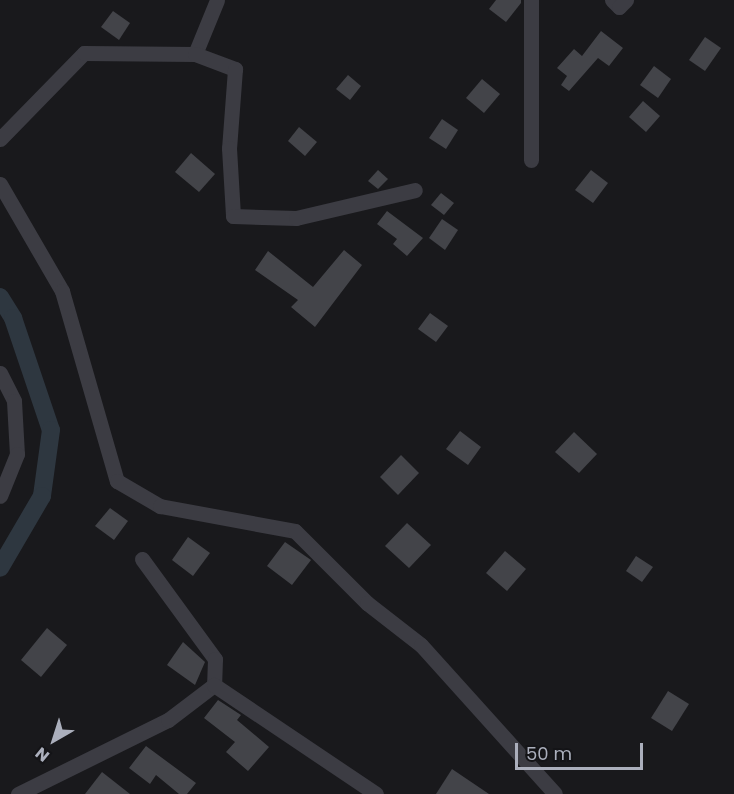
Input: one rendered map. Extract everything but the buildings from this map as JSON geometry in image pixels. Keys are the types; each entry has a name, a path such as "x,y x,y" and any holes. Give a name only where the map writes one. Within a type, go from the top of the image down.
{"street":[{"path":"195,54 217,0"},
{"path":"531,0 531,160"},
{"path":"612,0 620,7 626,0"},
{"path":"0,140 84,53 195,54 235,69 229,148 233,216 296,218 415,190"},
{"path":"0,184 62,291 117,481 160,506 295,531 367,603 421,645 555,794"},
{"path":"0,373 14,401 17,454 0,496"},
{"path":"142,559 215,659 214,685"},
{"path":"18,794 168,720 214,685"},
{"path":"214,685 375,794"}],"waterway":[{"path":"0,297 13,318 51,430 42,496 0,568"}]}
